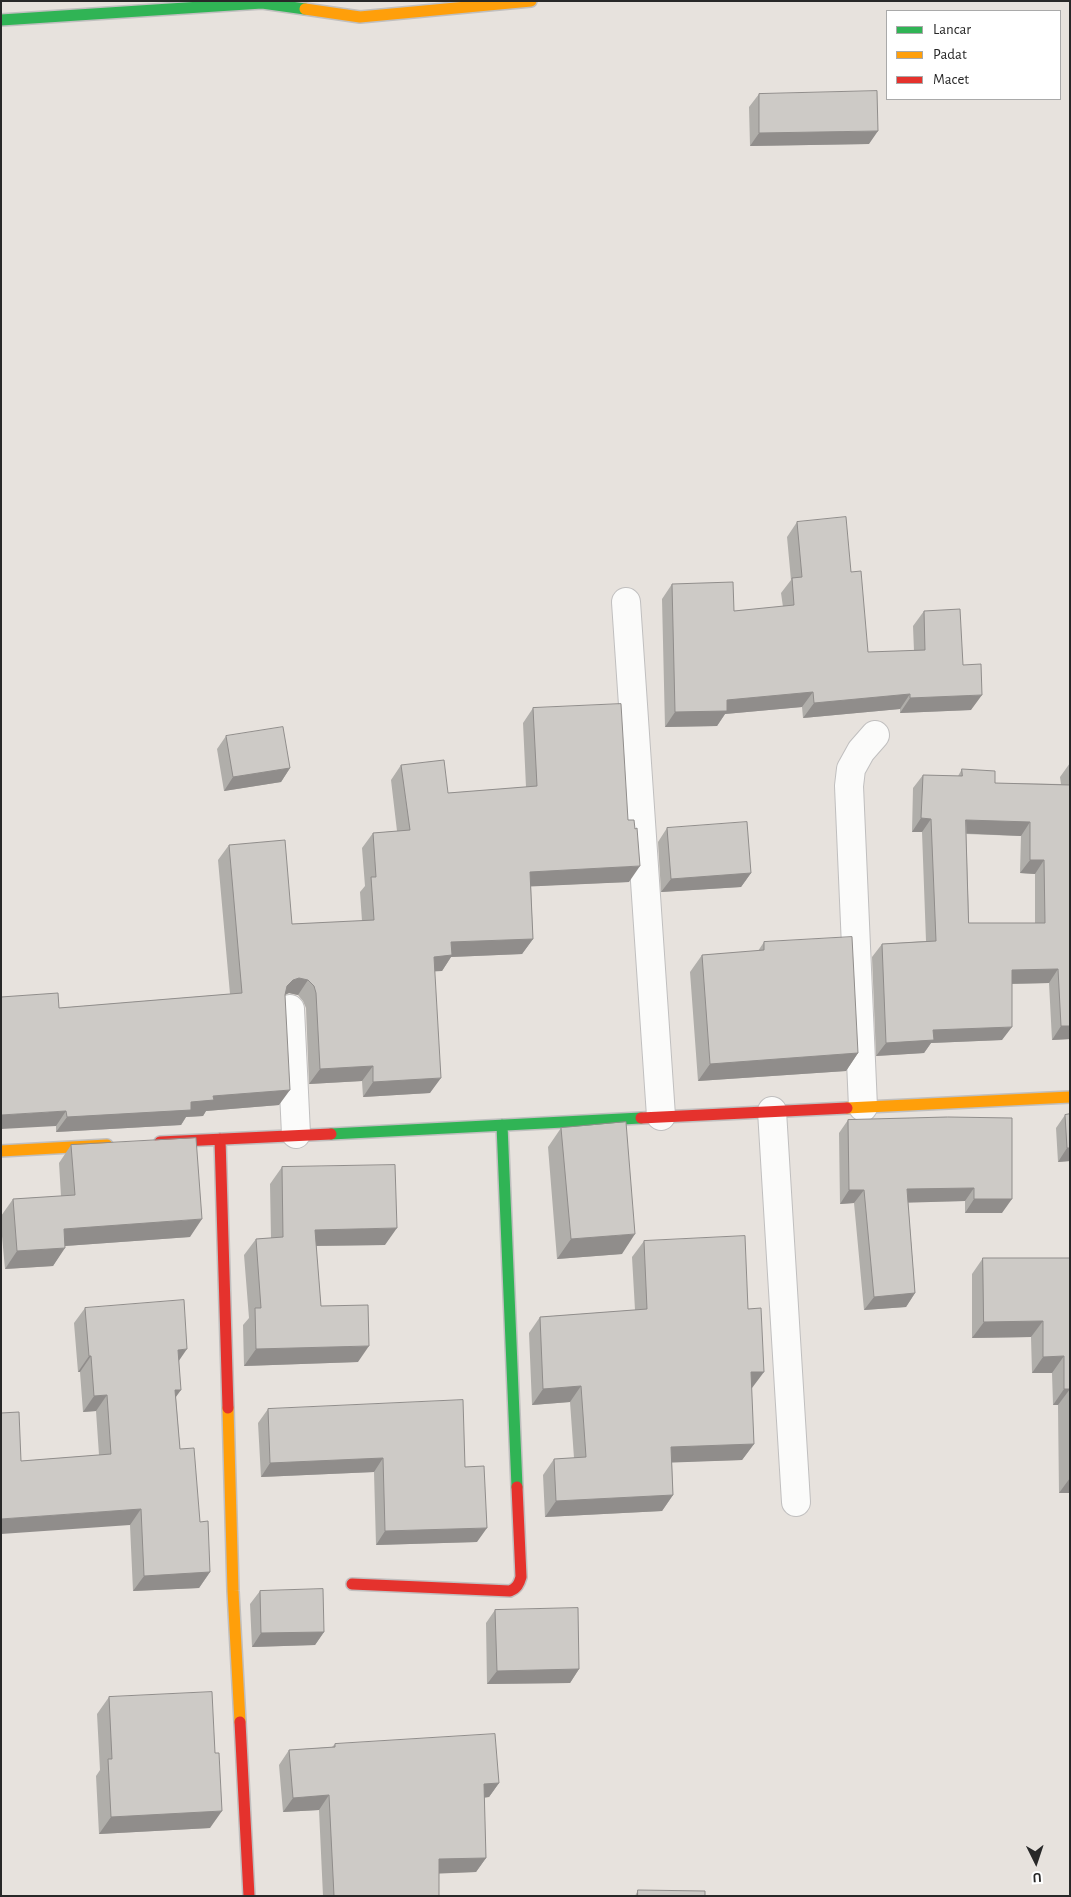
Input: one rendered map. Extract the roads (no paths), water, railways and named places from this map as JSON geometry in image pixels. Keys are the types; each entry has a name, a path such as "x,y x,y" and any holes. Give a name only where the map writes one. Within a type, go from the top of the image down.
{"street":[{"path":"1,20 262,3 360,17 531,1"},
{"path":"626,602 661,1116"},
{"path":"863,1107 849,786 851,769 861,751 875,735"},
{"path":"290,1009 296,1134"},
{"path":"151,1142 1070,1097"},
{"path":"772,1111 796,1502"},
{"path":"352,1584 510,1591 516,1589 520,1584 502,1125"},
{"path":"220,1139 233,1591 250,1896"},
{"path":"1,1151 121,1144"}]}
